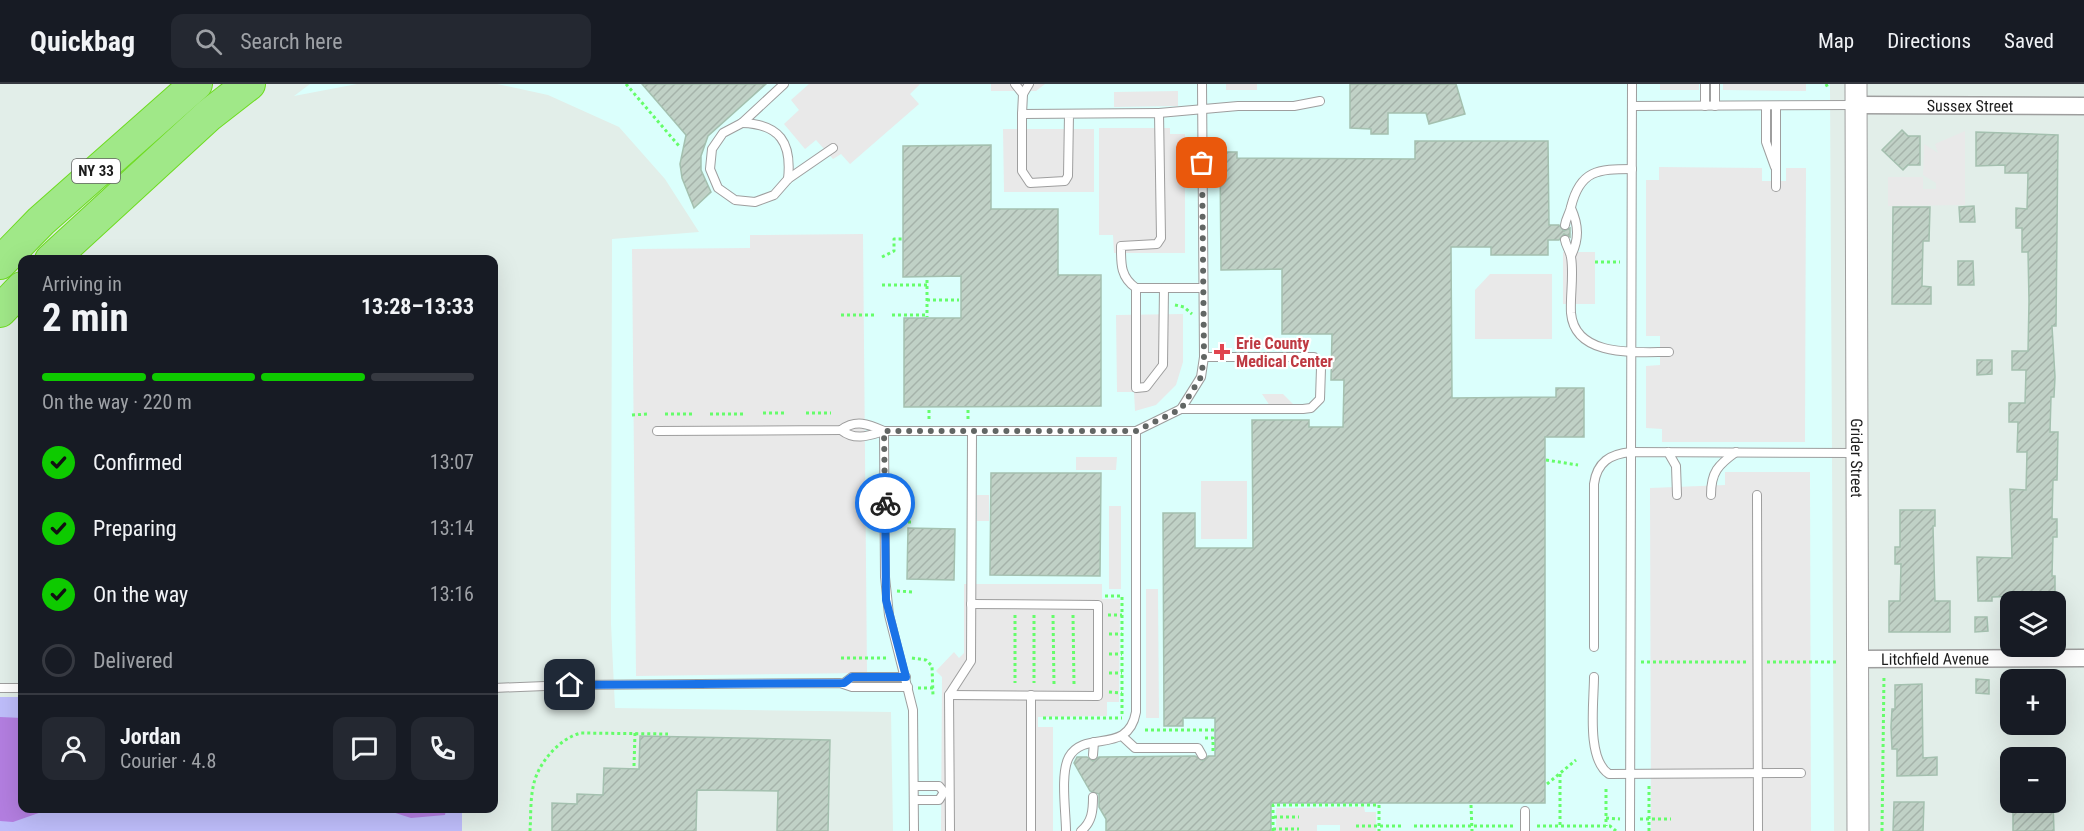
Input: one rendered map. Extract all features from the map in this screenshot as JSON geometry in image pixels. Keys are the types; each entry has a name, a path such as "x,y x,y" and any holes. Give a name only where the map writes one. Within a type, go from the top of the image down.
{"highway":[{"name":"NY 33","path":"0,263 49,213 195,84"},
{"name":"NY 33","path":"56,255 209,115 249,84"},
{"path":"0,311 18,292"}],"street":[{"name":"Sussex Street","path":"1856,94 2084,106"},
{"name":"Grider Street","path":"1856,94 1857,453 1847,660 1858,831"},
{"name":"Litchfield Avenue","path":"1847,660 2084,658"}],"lane":[{"path":"784,84 742,123 723,133 712,149 710,169 718,188 735,200 755,202 774,195 788,179 833,148"},
{"path":"1015,84 1023,94"},
{"path":"1029,84 1023,94 1022,171 1030,183 1065,182 1068,176 1069,114"},
{"path":"1181,409 1201,377 1204,357 1202,84"},
{"path":"1630,831 1632,84"},
{"path":"1705,84 1705,106"},
{"path":"1715,84 1715,106"},
{"path":"1632,106 1776,106 1856,94"},
{"path":"1022,114 1159,113 1202,108 1294,106 1320,101"},
{"path":"1766,106 1766,142 1776,170"},
{"path":"1776,106 1776,188"},
{"path":"1159,113 1161,238 1157,244 1121,246 1125,278 1136,288 1203,288"},
{"path":"742,123 759,123 775,131 786,144 790,162 788,179"},
{"path":"1565,225 1576,188 1588,175 1609,169 1632,169"},
{"path":"1571,208 1577,221 1577,243 1571,256"},
{"path":"1565,240 1571,256 1571,314 1583,339 1594,346 1669,352"},
{"path":"1136,288 1136,388 1146,387 1163,365 1164,288"},
{"path":"841,430 850,437 866,437 884,431 1136,431 1181,409 1303,409 1311,408 1320,399 1321,368 1314,357 1204,357"},
{"path":"657,431 841,430 850,423 867,423 884,431"},
{"path":"884,431 886,600 912,710 914,831"},
{"path":"1066,831 1067,762 1082,745 1108,742 1122,736 1130,727 1136,712 1136,431"},
{"path":"950,831 947,792 949,695 971,661 972,432"},
{"path":"1594,647 1595,475 1606,459 1631,452 1857,453"},
{"path":"1668,452 1676,466 1677,495"},
{"path":"1711,495 1711,478 1715,470 1737,452"},
{"path":"1757,495 1758,831"},
{"path":"949,695 1098,696 1098,605 971,604"},
{"path":"844,683 852,677 906,677"},
{"path":"1594,677 1594,752 1598,762 1609,774 1630,776 1801,773"},
{"path":"498,688 844,683 852,687 908,687"},
{"path":"0,688 18,688"},
{"path":"1031,695 1031,831"},
{"path":"1122,736 1136,748 1196,748 1201,750 1202,755"},
{"path":"1093,755 1094,742"},
{"path":"914,786 939,786 947,792"},
{"path":"914,800 939,800 947,792"},
{"path":"1081,831 1089,822 1093,811 1093,797"},
{"path":"1525,811 1525,831"}],"path":[{"path":"626,84 679,146"},
{"path":"882,257 894,251 894,239 902,239"},
{"path":"1595,262 1620,262"},
{"path":"882,285 927,282 927,316 892,315"},
{"path":"927,300 959,300"},
{"path":"1168,306 1189,309 1194,320"},
{"path":"841,315 874,315"},
{"path":"928,410 928,417"},
{"path":"968,410 968,417"},
{"path":"763,413 787,413"},
{"path":"806,413 831,413"},
{"path":"632,415 648,414"},
{"path":"665,414 692,414"},
{"path":"710,414 743,414"},
{"path":"1546,460 1578,465"},
{"path":"892,522 912,522"},
{"path":"894,591 913,592"},
{"path":"1039,718 1122,718 1122,596 1104,596"},
{"path":"1073,615 1074,685"},
{"path":"1107,615 1122,615"},
{"path":"1015,616 1015,685"},
{"path":"1034,616 1035,685"},
{"path":"1053,616 1054,685"},
{"path":"1107,634 1122,634"},
{"path":"1107,654 1122,654"},
{"path":"841,658 887,658"},
{"path":"912,658 926,660 930,664 933,696"},
{"path":"1635,662 1847,660"},
{"path":"1107,673 1122,673"},
{"path":"1882,831 1882,679 1884,676"},
{"path":"919,688 940,688"},
{"path":"1107,692 1122,693"},
{"path":"1058,710 1058,718"},
{"path":"1077,710 1077,718"},
{"path":"1098,710 1098,718"},
{"path":"1145,730 1214,730"},
{"path":"1152,730 1152,738"},
{"path":"530,831 534,783 542,765 560,744 572,735 581,733 668,734"},
{"path":"634,766 635,734"},
{"path":"1547,784 1576,760"},
{"path":"1560,774 1560,826"},
{"path":"1649,785 1649,831"},
{"path":"1606,789 1606,826"},
{"path":"1299,829 1273,830 1273,805 1379,805 1379,831"},
{"path":"1471,805 1472,829"},
{"path":"1273,817 1299,817"},
{"path":"1606,818 1624,819"},
{"path":"1651,819 1671,819"},
{"path":"1446,821 1446,826"},
{"path":"1356,826 1404,826"},
{"path":"1414,826 1472,829 1503,829 1511,826"},
{"path":"1540,826 1606,826 1616,831"},
{"path":"1548,826 1548,831"},
{"path":"1567,826 1567,831"},
{"path":"1586,826 1587,831"}],"shaded area":[{"path":"310,84 357,84 294,96"},
{"name":"Erie County Medical Center","path":"497,84 1830,84 1834,831 893,831 891,712 615,708 611,624 612,239 699,232 665,179 619,127 548,95"},
{"path":"809,84 920,84 910,94 919,104 850,164 841,154 833,159 816,140 805,149 784,124 799,110 791,100"},
{"path":"991,84 1045,84 1036,91 991,91"},
{"path":"1226,84 1257,84 1257,90 1226,90"},
{"path":"1660,84 1699,84 1699,90 1660,90"},
{"path":"1723,84 1806,84 1806,91 1723,90"},
{"path":"1178,91 1178,106 1114,107 1114,92"},
{"path":"1099,128 1170,128 1170,134 1185,134 1185,253 1114,253 1113,235 1099,235"},
{"path":"1003,129 1094,129 1094,192 1004,192"},
{"path":"1965,131 1965,205 1888,206 1888,177 1923,177 1923,189 1936,189 1936,183 1923,175 1924,144 1938,153 1935,144"},
{"path":"1659,167 1762,168 1762,181 1786,181 1786,168 1806,168 1805,442 1662,442 1662,429 1646,428 1646,366 1660,365 1660,336 1646,336 1646,180 1659,180"},
{"path":"863,234 867,673 636,676 632,249 750,248 750,235"},
{"path":"1563,252 1595,252 1595,304 1563,304"},
{"path":"1490,274 1552,274 1552,339 1475,339 1475,290"},
{"path":"1183,314 1183,362 1176,385 1156,405 1135,411 1134,392 1117,392 1116,315"},
{"path":"1262,394 1283,394 1295,406 1270,406"},
{"path":"1076,457 1117,457 1116,470 1076,470"},
{"path":"1725,472 1810,472 1811,831 1651,831 1650,488 1725,485"},
{"path":"1201,481 1247,481 1247,539 1201,539"},
{"path":"977,495 989,495 989,521 977,521"},
{"path":"1109,506 1121,506 1121,589 1109,589"},
{"path":"964,584 1102,584 1102,599 1120,599 1119,702 1107,702 1107,716 1038,717 1038,727 1053,727 1053,831 941,831 942,677 936,671 954,652 959,658 964,653"},
{"path":"1146,589 1158,589 1159,718 1146,718"},
{"path":"0,697 18,697 18,813 462,813 462,831 0,831"},
{"path":"0,717 18,718 18,813 39,813 13,822 0,821"},
{"path":"1364,807 1365,812 1376,812 1376,831 1340,831 1340,825 1317,825 1317,831 1276,831 1276,808"},
{"path":"395,813 445,813 445,815 411,818"}],"building":[{"path":"642,84 766,84 708,136 701,156 701,170 711,192 694,208 682,178 680,164 686,135"},
{"path":"1350,84 1456,84 1465,114 1429,124 1426,113 1388,113 1388,134 1371,134 1371,129 1350,128"},
{"path":"1902,130 1908,136 1920,136 1920,165 1908,165 1903,170 1882,150"},
{"path":"1976,132 2058,135 2056,326 2052,326 2055,377 2054,397 2051,397 2050,432 2058,432 2057,480 2053,480 2052,519 2057,519 2057,537 2053,537 2052,576 2055,576 2055,591 2000,591 2000,597 1992,597 1992,601 1978,601 1977,557 2012,558 2010,489 2026,490 2027,452 2017,452 2018,422 2009,422 2009,403 2025,403 2026,370 2012,370 2012,351 2028,351 2028,252 2022,252 2022,228 2016,228 2016,208 2027,209 2028,173 2005,173 2005,165 1976,166"},
{"name":"Erie County Medical Center","path":"1415,141 1548,141 1549,225 1559,225 1564,231 1570,228 1570,237 1564,234 1559,240 1548,240 1548,255 1491,255 1491,247 1451,247 1452,398 1556,397 1556,388 1584,388 1584,437 1545,437 1545,803 1271,803 1271,831 1106,831 1106,819 1099,807 1099,794 1090,791 1074,763 1077,757 1087,757 1093,761 1099,757 1195,756 1203,761 1208,756 1215,756 1215,718 1183,718 1183,726 1164,726 1163,513 1195,513 1195,548 1253,548 1252,420 1309,420 1309,427 1343,427 1344,380 1331,380 1332,334 1282,334 1282,269 1221,270 1220,152 1237,152 1237,158 1415,159"},
{"path":"991,145 991,209 1058,209 1058,275 1101,275 1101,406 904,407 904,318 961,318 961,276 903,277 903,146"},
{"path":"1974,206 1975,222 1960,222 1959,207"},
{"path":"1893,207 1930,207 1929,241 1923,241 1922,286 1931,287 1931,304 1892,304"},
{"path":"1958,261 1973,261 1974,285 1958,285"},
{"path":"1977,360 1992,360 1992,374 1977,375"},
{"path":"991,473 1101,473 1100,576 990,575"},
{"path":"1900,510 1935,510 1935,526 1933,526 1935,601 1950,601 1950,632 1889,632 1889,601 1900,601 1901,564 1895,564 1895,547 1900,547"},
{"path":"908,528 955,529 954,580 907,579"},
{"path":"1975,617 1987,617 1988,631 1975,632"},
{"path":"1976,679 1989,680 1989,694 1976,693"},
{"path":"1922,684 1923,758 1937,757 1937,775 1897,776 1897,749 1892,749 1891,727 1892,709 1895,709 1895,685"},
{"path":"640,736 830,740 828,831 777,831 778,791 697,790 696,831 552,831 552,803 577,804 577,794 603,795 604,768 639,769"},
{"path":"1894,802 1924,802 1923,831 1893,831"},
{"path":"2013,813 2053,813 2054,831 2013,831"}],"way so far":[{"path":"885,503 884,431 1136,431 1161,421 1181,409 1201,377 1204,357 1202,163"}],"place":[{"name":"Erie County Medical Center","path":"1222,352"}],"route":[{"path":"570,685 844,683 852,677 906,677 886,600 885,503"}]}
